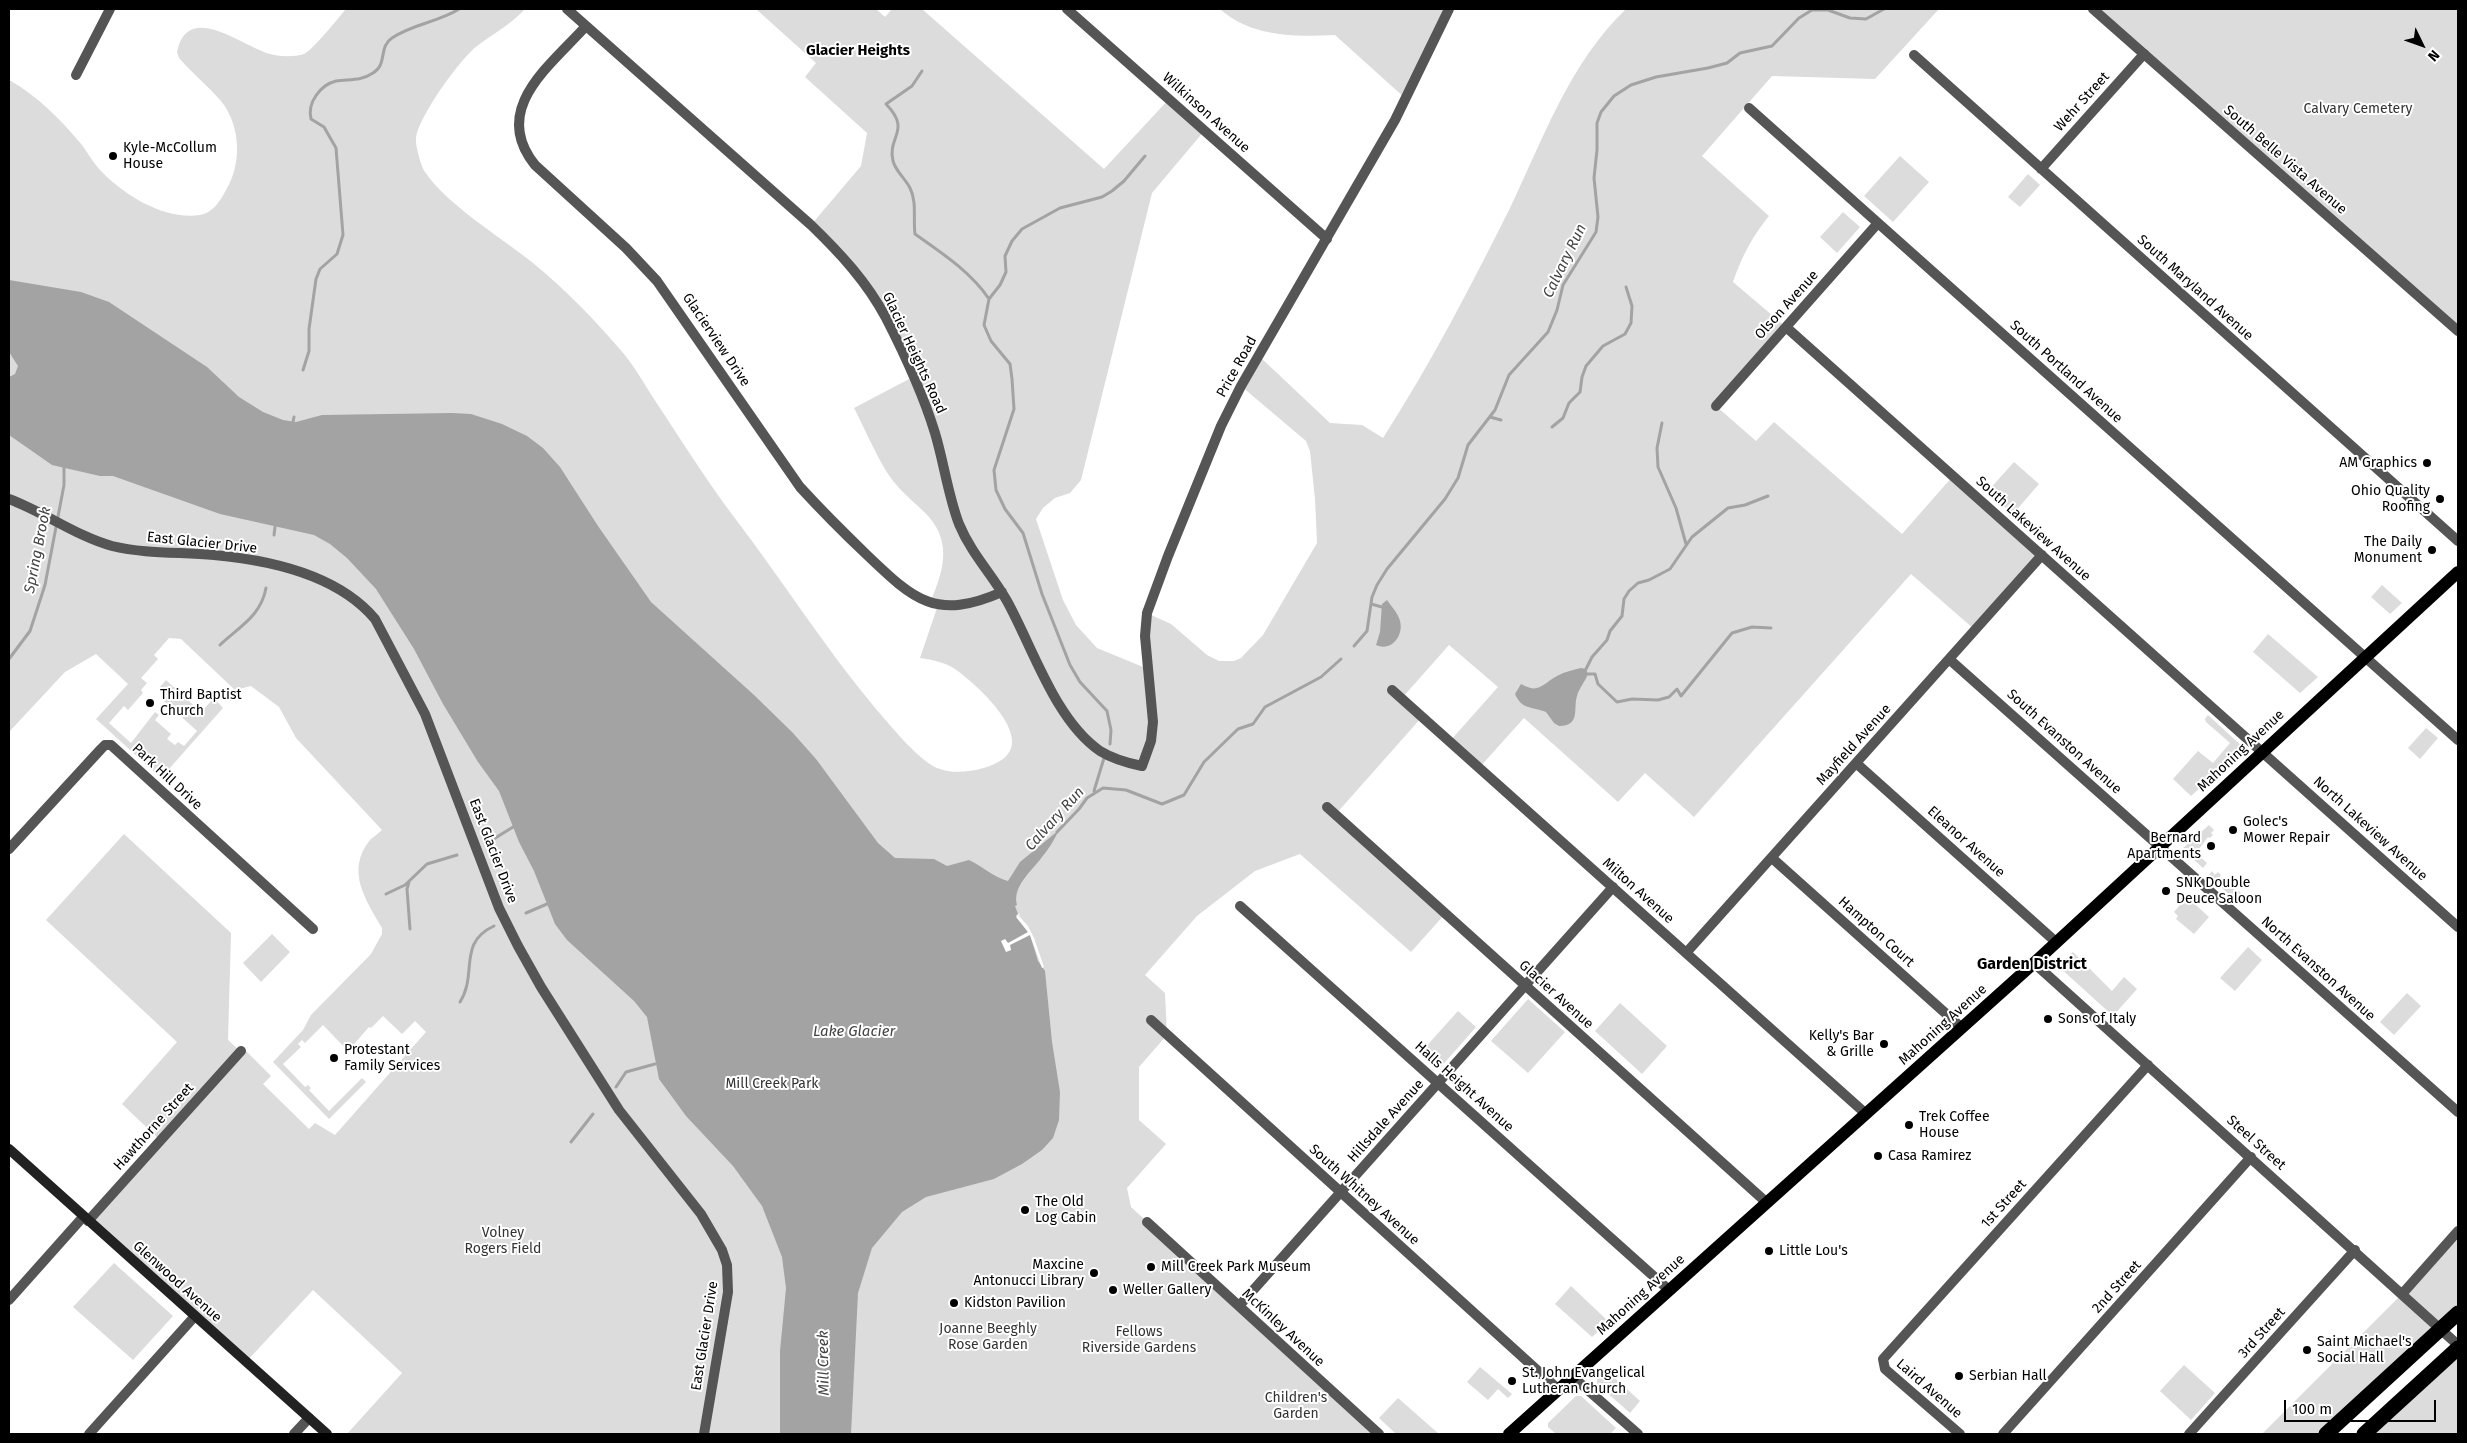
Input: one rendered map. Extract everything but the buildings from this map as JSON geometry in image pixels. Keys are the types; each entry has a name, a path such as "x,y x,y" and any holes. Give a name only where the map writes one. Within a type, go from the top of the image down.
{"highway":[{"path":"2326,1434 2458,1312"},
{"path":"2364,1434 2458,1346"}],"main road":[{"name":"Mahoning Avenue","path":"1509,1434 2034,963 2458,572"},
{"name":"Glenwood Avenue","path":"9,1149 327,1434"}],"street":[{"path":"76,75 110,9"},
{"name":"Glacier Heights Road","path":"567,9 811,225 841,255 864,282 886,319 928,410 959,524 977,559 1002,592 1071,722 1100,751 1121,762 1142,766"},
{"name":"Wilkinson Avenue","path":"1067,9 1327,239"},
{"name":"Price Road","path":"1142,766 1151,741 1153,722 1145,636 1148,613 1168,556 1221,426 1241,386 1395,120 1449,9"},
{"name":"South Belle Vista Avenue","path":"2093,9 2458,331"},
{"name":"Glacierview Drive","path":"586,26 542,75 522,102 517,122 518,135 524,152 534,165 626,248 657,281 800,487 826,516 896,583 920,599 942,605 972,604 1002,592"},
{"name":"Wehr Street","path":"2041,169 2144,54"},
{"name":"South Maryland Avenue","path":"1914,55 2458,541"},
{"name":"South Portland Avenue","path":"1749,108 2458,740"},
{"name":"Olson Avenue","path":"1716,406 1878,223"},
{"name":"South Lakeview Avenue","path":"1786,327 2263,752"},
{"name":"East Glacier Drive","path":"9,499 91,538 123,548 189,556 212,555 282,568 314,578 348,594 365,607 375,619 425,714 499,908 518,946 541,987 619,1110 702,1214 722,1250 727,1265 728,1292 704,1434"},
{"name":"Mayfield Avenue","path":"1686,953 2042,555"},
{"name":"South Evanston Avenue","path":"1950,659 2160,847"},
{"name":"Milton Avenue","path":"1392,690 1865,1114"},
{"name":"Park Hill Drive","path":"9,848 101,749 105,745 112,745 313,930"},
{"name":"North Lakeview Avenue","path":"2263,752 2458,927"},
{"name":"Eleanor Avenue","path":"1856,763 2056,942"},
{"name":"Glacier Avenue","path":"1327,808 1766,1202"},
{"name":"North Evanston Avenue","path":"2160,847 2458,1112"},
{"name":"Hampton Court","path":"1772,858 1962,1028"},
{"name":"Hillsdale Avenue","path":"1239,1306 1613,887"},
{"name":"Halls Height Avenue","path":"1240,906 1669,1290"},
{"name":"Steel Street","path":"2034,963 2356,1250 2458,1346"},
{"name":"South Whitney Avenue","path":"1151,1020 1559,1390"},
{"name":"Hawthorne Street","path":"9,1300 241,1051"},
{"name":"1st Street","path":"1882,1362 1885,1355 2148,1064"},
{"name":"2nd Street","path":"2003,1434 2251,1157"},
{"name":"McKinley Avenue","path":"1147,1222 1379,1434"},
{"path":"2403,1293 2458,1231"},
{"name":"3rd Street","path":"2190,1434 2356,1250"},
{"path":"88,1434 195,1316"},
{"name":"Laird Avenue","path":"1882,1362 1885,1369 1960,1434"},
{"path":"1574,1377 1638,1434"},
{"path":"294,1434 309,1418"}],"green space":[{"name":"Mill Creek Park","path":"346,9 525,9 502,29 469,53 432,102 416,137 416,145 425,172 434,184 460,208 533,263 557,284 624,354 714,490 857,686 918,755 933,766 941,769 959,772 988,767 1003,759 1011,749 1012,737 1007,724 998,711 964,676 947,665 920,658 938,605 930,603 943,560 941,538 929,517 902,491 889,475 854,408 913,377 874,297 811,225 861,166 867,133 805,77 816,63 756,9 876,9 885,17 892,9 922,9 1104,169 1169,99 1205,130 1152,193 1081,480 1070,493 1055,498 1043,508 1036,519 1063,600 1076,625 1097,648 1148,669 1147,613 1171,624 1207,655 1219,661 1234,661 1241,658 1263,635 1317,543 1310,451 1306,441 1241,386 1259,356 1330,423 1362,425 1383,438 1434,354 1465,296 1573,77 1606,30 1626,9 1939,9 1875,79 1772,76 1702,156 1769,216 1748,247 1733,282 1786,327 1716,406 1756,441 1774,422 1902,534 1953,476 2042,555 1975,630 1911,574 1694,817 1645,773 1618,802 1524,718 1479,768 1450,741 1498,687 1449,645 1402,698 1422,717 1335,815 1445,914 1411,952 1300,854 1255,871 1197,916 1145,975 1165,993 1167,1035 1139,1067 1139,1120 1166,1144 1127,1188 1131,1207 1379,1434 347,1434 402,1373 313,1290 246,1362 88,1221 160,1140 122,1104 177,1042 46,920 124,834 231,933 228,1040 240,1051 243,1048 271,1076 263,1084 309,1129 315,1123 335,1135 426,1032 415,1021 402,1034 383,1016 371,1028 369,1027 348,1051 323,1025 305,1043 302,1040 298,1044 301,1047 283,1064 305,1087 308,1085 311,1088 309,1090 329,1111 362,1078 366,1082 329,1119 273,1062 303,1030 311,1015 371,954 382,934 382,928 370,907 361,885 359,863 370,840 382,830 296,738 279,707 251,686 235,690 181,639 169,638 154,655 158,659 141,678 147,683 141,690 143,693 128,710 124,706 109,723 131,743 155,712 159,715 155,720 171,734 167,739 175,745 178,742 184,746 197,731 164,701 168,696 159,688 166,680 201,712 214,698 223,708 161,778 96,719 128,684 96,654 65,672 9,732 9,80 30,93 48,109 82,145 102,172 125,192 161,211 187,216 205,214 219,202 231,180 237,157 236,133 228,111 221,101 179,58 177,52 183,37 192,29 204,28 218,31 270,54 296,56 308,52"},
{"path":"1220,9 1449,9 1406,99 1335,35 1289,35 1259,30 1232,18"},
{"name":"Calvary Cemetery","path":"2093,9 2458,9 2458,331"},
{"path":"1900,156 1929,182 1893,222 1864,196"},
{"path":"2028,174 2040,185 2020,207 2008,197"},
{"path":"1843,212 1860,227 1837,253 1820,237"},
{"path":"2014,462 2039,484 2013,514 1987,492"},
{"path":"2382,585 2402,603 2390,614 2371,597"},
{"path":"2268,634 2318,677 2300,693 2253,652"},
{"path":"2208,715 2244,748 2191,796 2173,779 2198,751 2213,763 2230,743 2206,722 2205,719"},
{"path":"2426,728 2438,738 2420,759 2408,748"},
{"path":"2209,825 2214,830 2211,833 2213,835 2210,838 2208,837 2196,853 2207,863 2203,868 2182,849"},
{"path":"2212,871 2215,875 2218,872 2221,875 2219,878 2223,881 2225,879 2228,881 2226,884 2230,887 2232,885 2235,888 2233,891 2237,894 2239,891 2243,895 2237,901 2208,876"},
{"path":"2187,897 2209,917 2194,934 2176,919 2178,916 2174,912"},
{"path":"272,934 290,952 261,982 243,963"},
{"path":"2248,947 2262,960 2235,991 2220,978"},
{"path":"2073,952 2112,991 2124,977 2137,989 2113,1016 2058,966"},
{"path":"2407,993 2421,1006 2394,1035 2380,1022"},
{"path":"1528,999 1565,1032 1528,1073 1491,1041"},
{"path":"1620,1003 1667,1046 1642,1074 1595,1031"},
{"path":"1458,1011 1476,1027 1440,1068 1422,1051"},
{"path":"2458,1231 2458,1313 2327,1434 2262,1434 2403,1293"},
{"path":"114,1263 173,1316 133,1360 73,1307"},
{"path":"1571,1286 1609,1322 1592,1337 1555,1304"},
{"path":"2458,1348 2458,1434 2364,1434"},
{"path":"2184,1365 2215,1393 2191,1420 2160,1391"},
{"path":"1480,1367 1512,1394 1508,1398 1498,1389 1488,1400 1467,1382"},
{"path":"1606,1370 1640,1401 1630,1413 1597,1384 1597,1379"},
{"path":"1576,1396 1581,1396 1616,1428 1610,1434 1556,1434 1548,1427 1548,1423"},
{"path":"1398,1398 1439,1434 1396,1434 1379,1418"}],"water":[{"name":"Lake Glacier","path":"9,280 81,292 109,302 207,367 239,397 263,412 283,420 296,422 322,415 471,414 502,424 527,436 543,448 560,467 651,602 792,732 816,759 878,843 895,858 934,859 947,866 969,860 1008,881 1020,862 1059,830 1047,851 1020,885 1017,891 1017,905 1015,906 1018,914 1016,915 1030,935 1038,961 1045,971 1052,1042 1060,1092 1059,1120 1053,1138 1042,1150 1022,1164 994,1179 926,1197 902,1212 872,1248 858,1293 851,1434 780,1434 780,1351 786,1288 782,1257 762,1206 733,1166 686,1116 659,1079 647,1017 634,1001 567,940 555,924 499,791 478,762 443,704 414,649 376,589 347,558 330,544 314,535 220,514 113,476 100,476 52,465 9,435 9,377 15,374 18,366 9,352"},
{"path":"1387,600 1398,615 1401,627 1395,641 1382,647 1376,645 1380,632 1382,604"},
{"path":"1581,668 1586,669 1588,674 1578,693 1575,716 1571,723 1566,725 1559,726 1554,723 1546,712 1524,705 1515,694 1521,684 1532,688 1540,687 1560,675"}],"pier":[{"path":"1020,913 1019,916 1028,926 1034,938 1044,967 1042,968 1030,935 1010,945 1011,950 1006,952 1001,941 1005,939 1008,943 1028,932 1016,917"}],"waterway":[{"path":"303,370 309,351 309,329 316,279 320,269 337,254 343,235 336,148 324,127 311,119 310,113 313,101 320,91 330,83 360,79 373,73 378,69 385,46 392,38 408,29 443,17 459,9"},
{"name":"Calvary Run","path":"1354,646 1367,631 1372,597 1377,585 1387,569 1445,499 1458,478 1468,445 1495,410 1509,375 1548,332 1557,310 1563,285 1596,232 1598,217 1594,178 1597,123 1601,112 1614,96 1631,85 1656,77 1727,63 1740,53 1772,46 1799,18 1812,10 1828,10 1850,18 1866,19 1884,9"},
{"path":"922,71 912,86 886,104 894,113 898,127 893,145 893,161 912,193 915,234 965,272 989,299"},
{"path":"1110,744 1111,730 1107,711 1080,682 1070,665 1042,594 1023,533 1005,509 996,490 994,470 1014,409 1012,379 1010,364 991,341 984,325 989,299 1000,285 1006,272 1005,256 1012,241 1022,229 1060,208 1102,197 1124,181 1145,156"},
{"path":"1552,427 1563,418 1569,403 1580,392 1586,366 1603,346 1625,334 1631,323 1632,306 1626,287"},
{"path":"293,422 294,417"},
{"path":"1490,417 1501,420"},
{"path":"1662,423 1657,448 1658,467 1676,508 1686,544"},
{"name":"Spring Brook","path":"9,659 30,631 45,585 64,485 64,467"},
{"path":"1586,669 1592,657 1607,640 1610,631 1622,616 1624,599 1629,591 1638,583 1649,580 1670,569 1692,537 1728,508 1745,505 1768,496"},
{"path":"274,535 275,527"},
{"path":"220,645 254,614 266,588"},
{"path":"1371,604 1382,607"},
{"path":"1588,674 1595,674 1598,684 1617,702 1632,699 1658,700 1669,697 1677,689 1681,696 1732,633 1752,627 1771,628"},
{"name":"Calvary Run","path":"1057,832 1087,798 1103,788 1126,790 1162,804 1184,795 1204,762 1238,729 1253,724 1265,707 1321,677 1341,659"},
{"path":"1094,791 1104,758"},
{"path":"492,840 513,827"},
{"path":"386,894 405,885 427,864 457,855"},
{"path":"409,882 407,889 410,929"},
{"path":"526,913 547,904"},
{"path":"460,1002 468,981 470,960 476,941 483,933 494,926"},
{"path":"616,1087 626,1072 655,1064"},
{"path":"571,1142 593,1114"}],"place":[{"name":"Kyle-McCollum House","path":"113,156"},
{"name":"AM Graphics","path":"2427,463"},
{"name":"Ohio Quality Roofing","path":"2440,499"},
{"name":"The Daily Monument","path":"2432,550"},
{"name":"Third Baptist Church","path":"150,703"},
{"name":"Golec's Mower Repair","path":"2233,830"},
{"name":"Bernard Apartments","path":"2211,846"},
{"name":"SNK Double Deuce Saloon","path":"2166,891"},
{"name":"Sons of Italy","path":"2048,1019"},
{"name":"Kelly's Bar & Grille","path":"1884,1044"},
{"name":"Protestant Family Services","path":"334,1058"},
{"name":"Trek Coffee House","path":"1909,1125"},
{"name":"Casa Ramirez","path":"1878,1156"},
{"name":"The Old Log Cabin","path":"1025,1210"},
{"name":"Little Lou's","path":"1769,1251"},
{"name":"Mill Creek Park Museum","path":"1151,1267"},
{"name":"Maxcine Antonucci Library","path":"1094,1273"},
{"name":"Weller Gallery","path":"1113,1290"},
{"name":"Kidston Pavilion","path":"954,1303"},
{"name":"Saint Michael's Social Hall","path":"2307,1350"},
{"name":"Serbian Hall","path":"1959,1376"},
{"name":"St. John Evangelical Lutheran Church","path":"1512,1381"}],"district":[{"name":"Glacier Heights","path":"858,51"},
{"name":"Garden District","path":"2032,965"}],"park label":[{"name":"Volney Rogers Field","path":"503,1242"},
{"name":"Joanne Beeghly Rose Garden","path":"988,1338"},
{"name":"Fellows Riverside Gardens","path":"1139,1340"},
{"name":"Children's Garden","path":"1296,1406"}],"water label":[{"name":"Mill Creek","path":"824,1363"}]}
